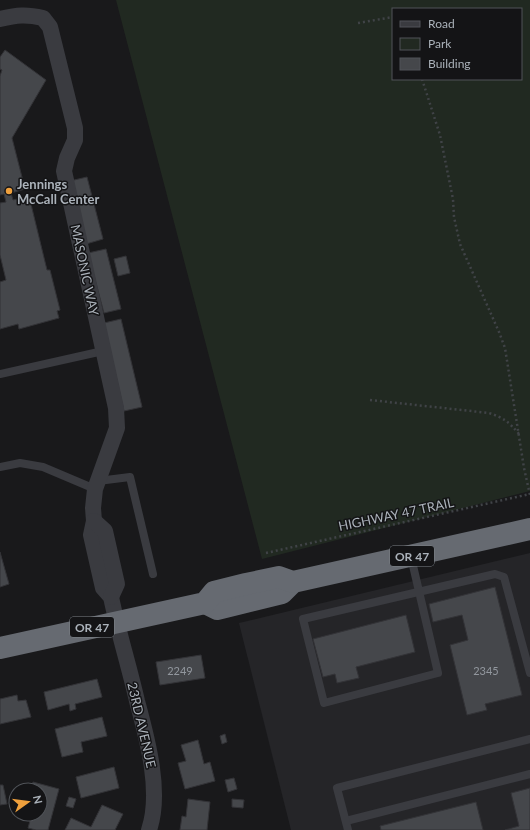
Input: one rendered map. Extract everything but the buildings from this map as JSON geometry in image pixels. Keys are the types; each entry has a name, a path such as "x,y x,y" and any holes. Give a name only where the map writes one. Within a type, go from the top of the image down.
{"highway":[{"name":"OR 47","path":"0,648 205,603 218,609 282,593 293,582 530,529"}],"street":[{"name":"MASONIC WAY","path":"0,19 16,15 30,14 44,18 50,27 75,128 75,140 67,158 64,171 116,408 117,428 97,485 92,508 94,521 90,535 103,588 111,596 117,622"},
{"name":"23RD AVENUE","path":"117,622 144,726 153,770 154,818 149,830"}],"lane":[{"path":"0,374 103,351"},
{"path":"0,467 20,463 43,467 97,485 130,476 152,574"},
{"path":"411,556 419,593 438,673 324,703 303,620 419,593 495,574 504,577 530,673"},
{"path":"348,830 337,788 530,739"},
{"path":"346,821 530,774"}],"path":[{"path":"358,23 392,17"},
{"path":"422,80 440,135 453,199 454,217 460,244 505,348 524,468 530,494"},
{"path":"370,400 489,413 501,417 510,424 519,435"},
{"name":"HIGHWAY 47 TRAIL","path":"266,553 530,494"}],"shaded area":[{"path":"530,553 530,830 291,830 239,623"}],"green space":[{"path":"116,0 530,0 530,491 262,559"}],"place":[{"name":"Jennings McCall Center","path":"9,191"}]}
